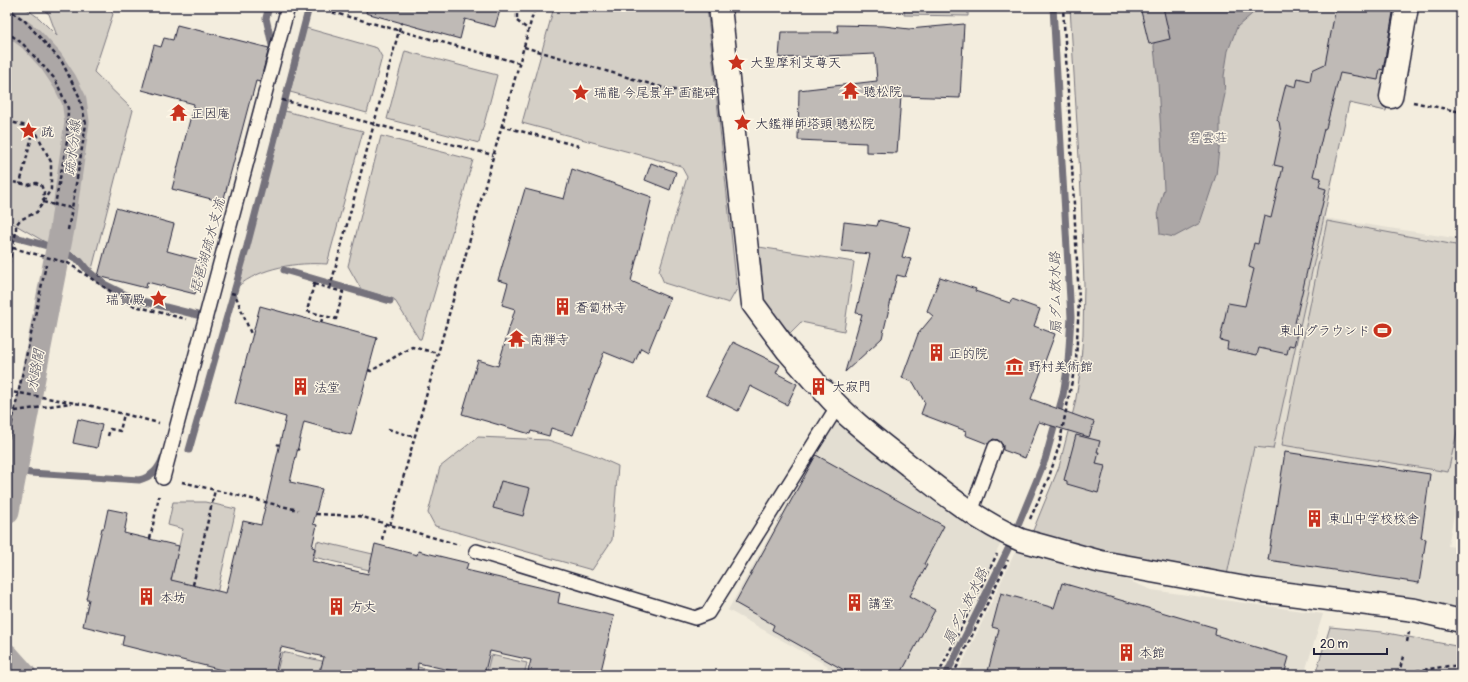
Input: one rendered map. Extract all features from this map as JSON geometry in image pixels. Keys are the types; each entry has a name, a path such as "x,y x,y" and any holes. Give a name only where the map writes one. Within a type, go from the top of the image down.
{"street":[{"path":"720,7 753,304 787,350 825,393 918,473 943,493 971,512 1014,537 1100,562 1257,590 1415,610 1461,621"},
{"path":"1391,97 1407,7"}],"lane":[{"path":"163,478 288,7"},
{"path":"476,551 695,618 708,613 825,393"},
{"path":"971,512 994,447"}],"path":[{"path":"332,7 331,12 519,63"},
{"path":"517,7 517,21 529,30"},
{"path":"390,525 535,7"},
{"path":"938,675 1049,477 1059,446 1076,361 1078,300 1070,108 1063,7"},
{"path":"7,8 25,21 62,62 80,96 86,124 70,207 68,230"},
{"path":"330,288 401,23"},
{"path":"7,32 23,44 55,79 68,108 67,141 57,205"},
{"path":"524,47 671,90 706,90"},
{"path":"264,95 493,155"},
{"path":"1391,97 1461,112"},
{"path":"7,121 34,128 51,162 51,189 36,212 20,220 16,225 13,248 7,271"},
{"path":"501,126 582,147"},
{"path":"20,184 34,128"},
{"path":"7,181 28,185 36,183 41,185 44,192 43,202"},
{"path":"43,202 70,207"},
{"path":"13,248 68,263 131,305 189,320"},
{"path":"7,445 46,265"},
{"path":"314,284 330,288 343,292 336,318 307,311 314,284"},
{"path":"235,294 251,334 253,335"},
{"path":"321,323 323,315"},
{"path":"368,370 371,371 412,347 438,353"},
{"path":"7,392 92,406 162,424"},
{"path":"14,411 74,403"},
{"path":"108,436 110,429 120,431 124,414"},
{"path":"388,429 415,437"},
{"path":"150,539 163,478 298,510"},
{"path":"193,585 215,490"},
{"path":"316,514 359,516 476,551"},
{"path":"382,540 386,524"},
{"path":"953,675 1011,555 1014,537"},
{"path":"1399,674 1403,656"},
{"path":"1390,675 1449,666 1461,666"}],"shaded area":[{"path":"1154,7 1260,7 1237,27 1228,51 1224,76 1225,94 1220,117 1220,141 1216,175 1200,223 1174,237 1160,234 1158,211 1164,189 1158,83 1154,48"},
{"path":"1324,218 1461,239 1461,478 1448,546 1461,548 1461,586 1457,609 1227,575 1254,446 1273,449"},
{"path":"836,418 934,499 1002,541 935,675 824,675 828,666 728,610"},
{"path":"1017,548 1099,569 1152,590 1323,614 1304,675 957,675"}],"green space":[{"path":"7,7 24,7 39,18 57,36 49,14 40,7 106,7 113,14 94,72 133,110 92,269 7,220"},
{"path":"554,7 707,7 737,289 729,303 664,283 659,271 687,177 681,166 522,123"},
{"path":"905,7 968,7 968,16 904,15"},
{"name":"碧雲荘","path":"1070,7 1405,7 1386,111 1349,103 1273,449 1254,447 1227,575 1105,553 1032,533 1059,467 1075,404 1080,373 1083,335 1084,285 1081,192"},
{"path":"306,28 377,48 382,57 367,113 290,92"},
{"path":"405,51 497,75 479,143 387,119"},
{"path":"285,111 363,131 327,264 292,265 268,270 247,280 237,287"},
{"path":"381,136 473,160 421,339 419,339 394,299 361,289 348,266"},
{"name":"東山グラウンド","path":"1327,221 1461,246 1461,414 1448,472 1282,445"},
{"path":"759,247 854,262 844,331 801,322 790,333 764,304"},
{"path":"478,437 548,440 591,454 618,466 612,540 592,570 435,526 428,513 440,467"},
{"path":"173,502 205,502 236,509 214,607 168,593 183,529 168,525"},
{"path":"317,541 403,561 399,577 314,557"},
{"path":"1330,627 1382,632 1461,647 1461,675 1315,675"},
{"path":"282,652 335,664 334,670 320,667 318,675 276,675"},
{"path":"491,655 527,663 524,675 486,675"},
{"path":"409,665 453,675 407,675"}],"building":[{"path":"367,7 501,7 495,27 465,19 460,39 366,13"},
{"path":"1140,7 1163,7 1170,39 1149,44"},
{"path":"1336,7 1394,7 1383,70 1380,69 1378,80 1340,73 1326,128 1324,129 1313,176 1321,178 1319,187 1326,189 1295,323 1299,324 1294,346 1289,345 1287,354 1259,348 1257,355 1227,349 1228,342 1220,340 1228,303 1245,306 1254,269 1249,267 1254,243 1258,244 1264,216 1271,218 1283,167 1274,165 1281,133 1279,122 1277,120 1286,84 1296,87 1298,78 1310,81 1312,70 1325,64"},
{"name":"聴松院","path":"964,24 960,98 901,96 897,153 866,152 866,143 798,140 799,90 877,81 875,54 779,58 781,32 838,32 837,25 884,26 909,29"},
{"path":"177,25 269,48 260,82 256,81 250,100 223,202 172,189 194,104 142,90 154,45 161,47 164,38 173,40"},
{"path":"651,163 676,172 670,190 645,180"},
{"name":"蒼蔔林寺","path":"572,169 652,197 631,281 670,298 648,352 641,348 634,364 604,352 573,435 551,428 549,436 531,431 530,434 462,414 478,360 498,366 515,309 502,305 508,283 498,280 525,189 564,199"},
{"path":"116,208 174,224 167,251 204,261 195,294 147,282 146,288 98,276"},
{"path":"879,220 910,227 902,257 911,259 905,277 897,275 882,338 845,372 862,314 856,313 870,254 841,251 844,222 877,226"},
{"path":"940,277 976,289 975,291 1010,303 1012,299 1040,309 1034,326 1055,334 1031,399 1094,422 1089,437 1039,422 1025,458 1003,450 1003,445 998,440 993,439 988,444 965,435 966,431 921,414 925,403 913,382 902,378 918,334 933,316 927,311"},
{"path":"260,306 377,338 351,435 304,422 290,482 322,489 313,524 317,525 312,547 315,548 312,561 368,574 375,544 417,555 418,551 468,563 466,570 560,592 558,603 614,616 600,675 527,675 531,660 490,651 484,675 471,675 418,663 417,675 319,675 324,657 281,647 275,675 242,675 122,645 124,636 83,626 89,599 86,599 102,528 104,528 108,509 128,513 124,533 179,546 171,580 226,593 243,521 261,525 286,417 235,403"},
{"path":"733,342 780,365 776,373 797,384 787,405 750,386 738,411 706,395"},
{"path":"78,419 102,425 97,448 73,443"},
{"path":"1076,435 1100,441 1096,464 1105,466 1098,493 1067,484 1067,481 1064,480"},
{"name":"東山中学校校舎","path":"1285,452 1430,474 1421,538 1426,539 1419,583 1268,560"},
{"path":"816,455 944,526 924,564 927,565 910,596 935,610 900,675 853,675 772,630 774,625 735,603"},
{"path":"501,481 530,488 523,516 493,508"},
{"name":"本館","path":"1062,583 1216,628 1215,635 1289,657 1284,675 987,675 999,629 992,627 1001,593 1054,608"}],"waterway":[{"name":"琵琶湖疏水支流","path":"269,7 266,18 273,50"},
{"path":"189,450 247,246 309,7"},
{"name":"扇ダム放水路","path":"946,675 1010,545 1045,460 1063,395 1068,363 1071,317 1053,7"},
{"name":"水路閣","path":"7,21 31,39 51,61 65,82 74,100 77,122 62,229 7,511"},
{"path":"7,235 48,246 66,253 80,261 88,271 104,284 134,299 201,316"},
{"path":"284,270 390,301"},
{"path":"7,469 31,473 139,480 154,472 159,466 163,457"},
{"name":"疏水分線","path":"7,656 24,675"}],"place":[{"name":"大聖摩利支尊天","path":"737,62"},
{"name":"聴松院","path":"850,91"},
{"name":"瑞龍 今尾景年 画龍碑","path":"581,92"},
{"name":"正因庵","path":"178,113"},
{"name":"大鑑禅師塔頭 聴松院","path":"742,123"},
{"name":"疏","path":"28,131"},
{"name":"瑞寶殿","path":"158,299"},
{"name":"蒼蔔林寺","path":"562,307"},
{"name":"東山グラウンド","path":"1383,330"},
{"name":"南禅寺","path":"517,339"},
{"name":"正的院","path":"936,353"},
{"name":"野村美術館","path":"1015,366"},
{"name":"大寂門","path":"819,386"},
{"name":"法堂","path":"301,387"},
{"name":"東山中学校校舎","path":"1315,518"},
{"name":"本坊","path":"147,597"},
{"name":"講堂","path":"855,603"},
{"name":"方丈","path":"337,606"},
{"name":"本館","path":"1126,652"}]}
